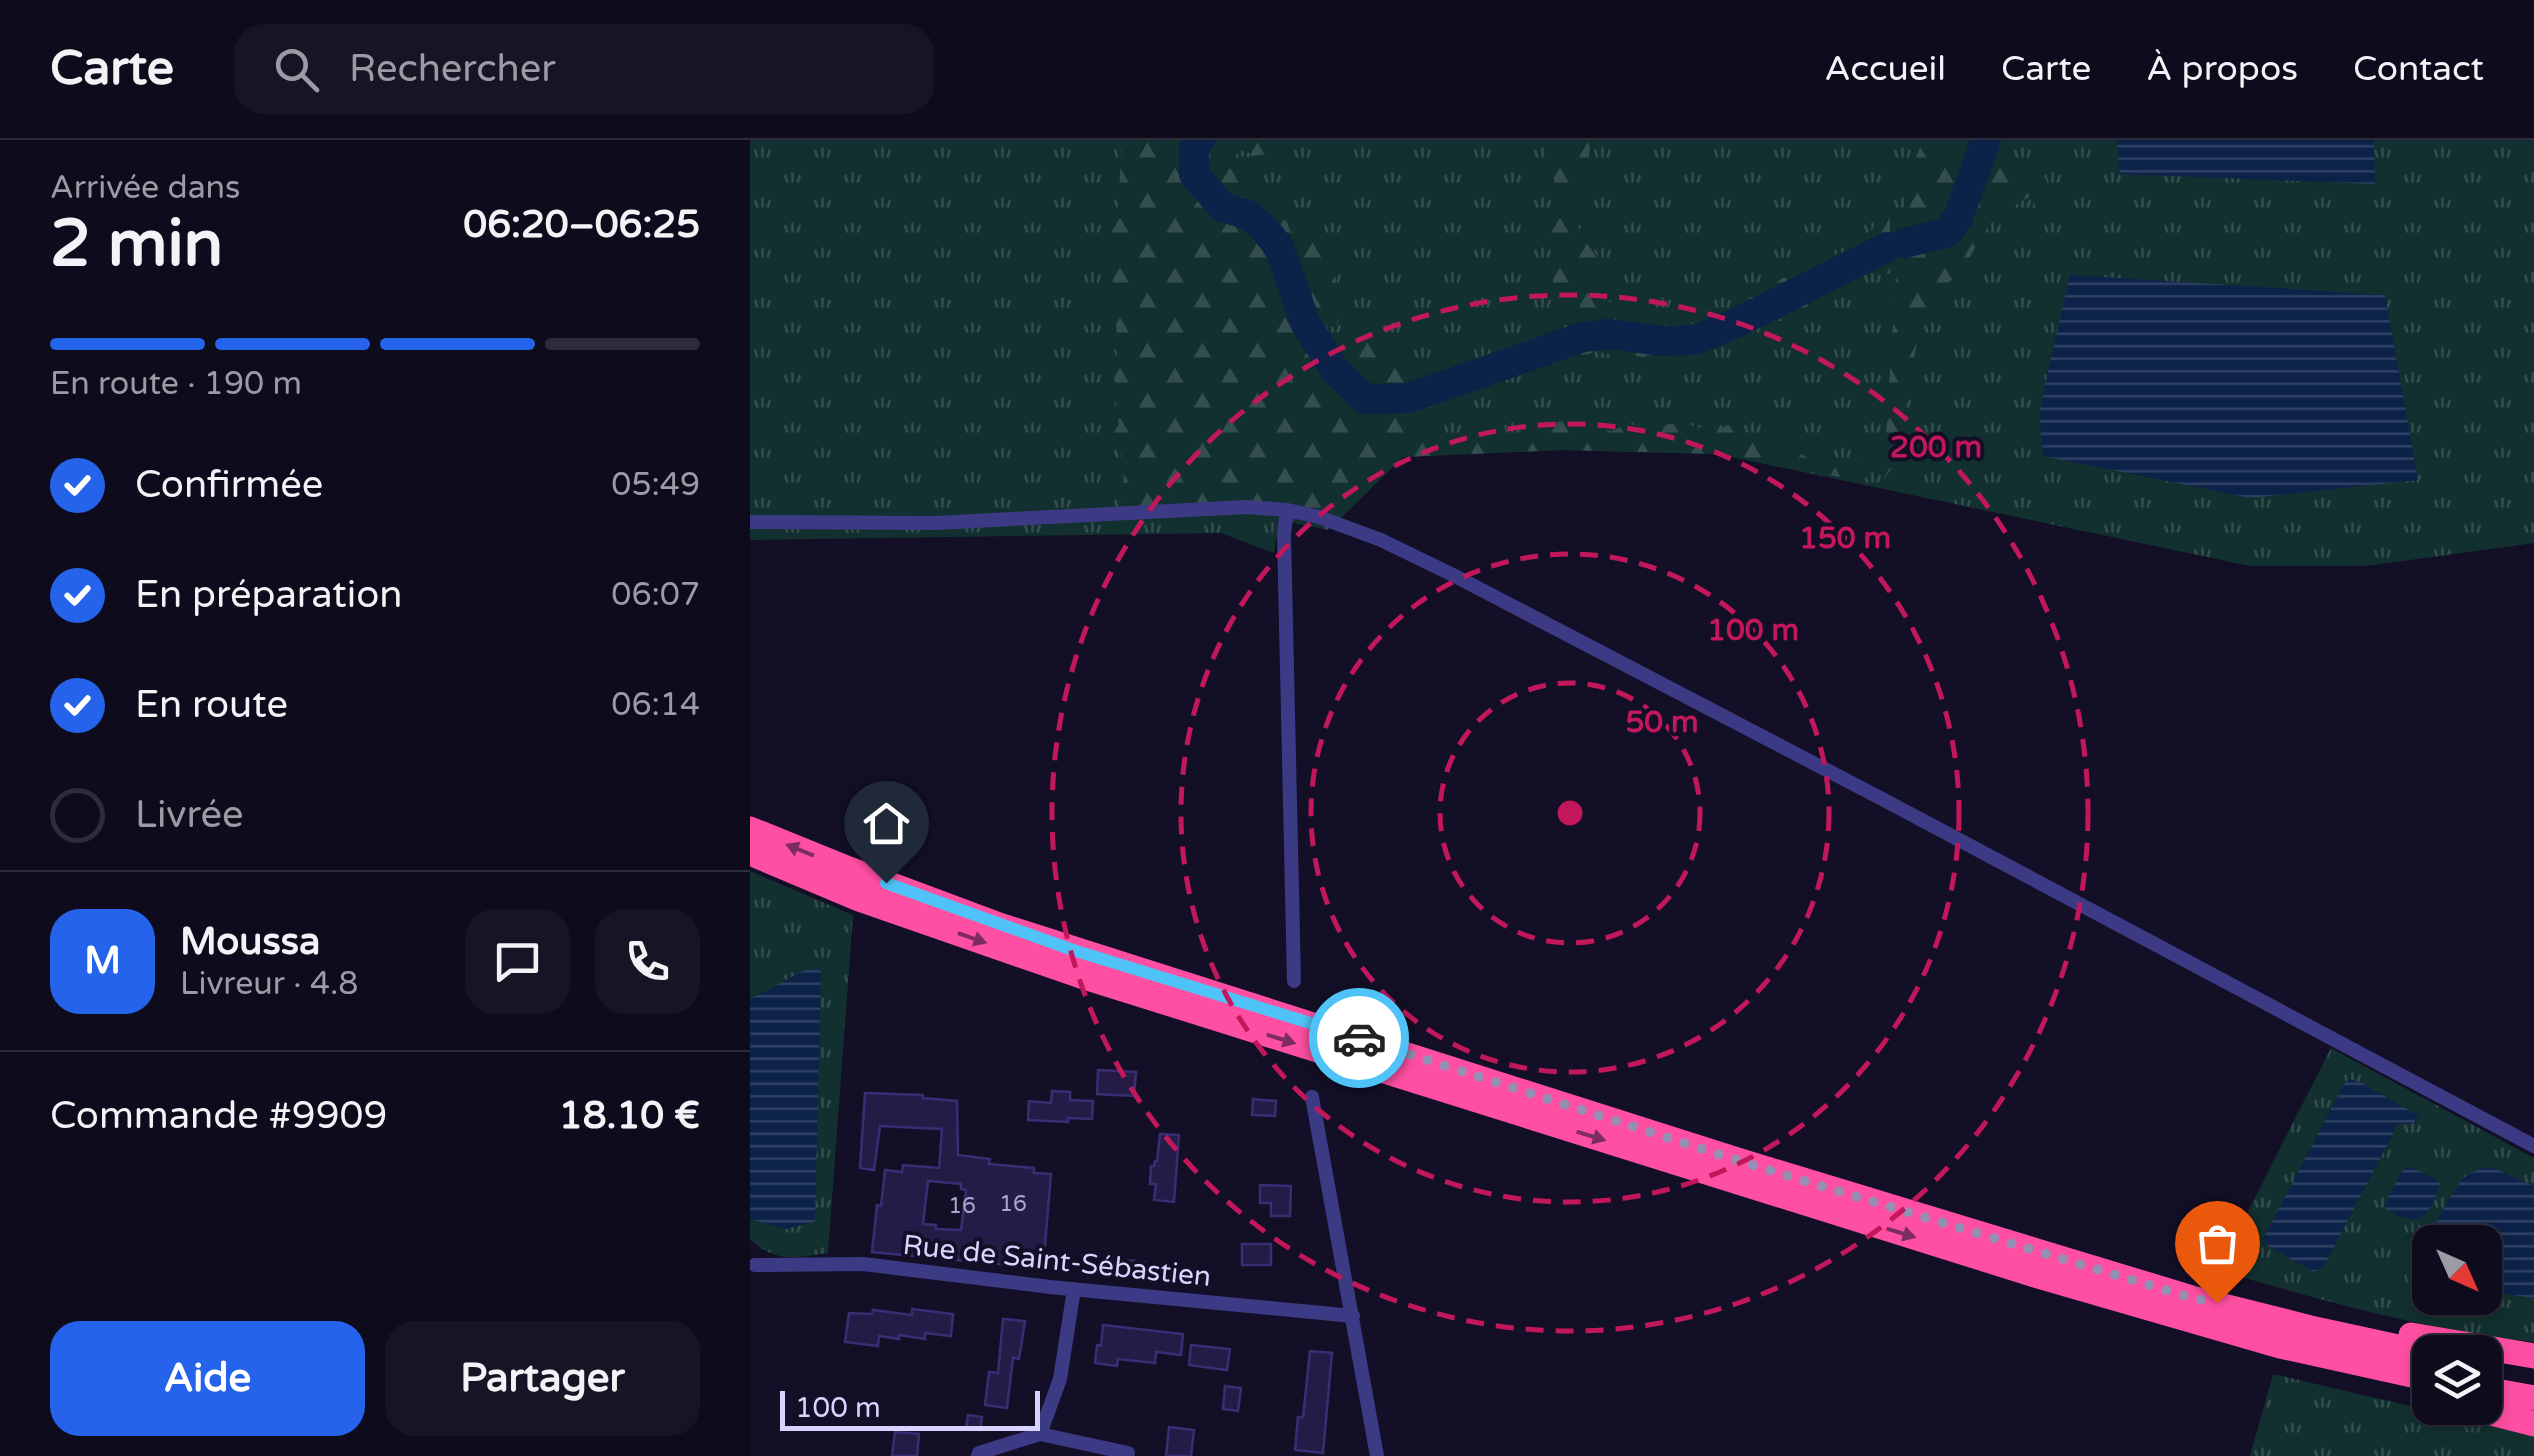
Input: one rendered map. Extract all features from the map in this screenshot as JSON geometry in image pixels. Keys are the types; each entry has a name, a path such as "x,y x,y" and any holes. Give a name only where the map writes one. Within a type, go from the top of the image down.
{"highway":[{"path":"750,829 848,870 1110,962 1776,1172 2192,1298 2412,1350"},
{"path":"750,853 858,899 1078,975 2137,1305 2280,1346 2412,1375"},
{"path":"2137,1305 2212,1338 2412,1393"},
{"path":"2315,1329 2350,1322 2534,1356"},
{"path":"2502,1367 2534,1373"},
{"path":"2502,1392 2534,1398"},
{"path":"2502,1416 2534,1424"}],"street":[{"path":"750,522 935,524 1225,507 1286,510 1318,517 1380,540 1455,576 1886,800 2534,1146"},
{"path":"1286,510 1294,981"},
{"path":"1312,1097 1377,1456"},
{"name":"Rue de Saint-Sébastien","path":"755,1265 863,1264 1353,1316"},
{"path":"1040,1434 1060,1379 1074,1289"},
{"path":"978,1456 1040,1434 1128,1453"}],"green space":[{"path":"750,140 2534,140 2534,543 2366,566 2250,566 1717,454 1561,450 1403,457 1328,530 1279,520 1274,553 1221,533 750,540"},
{"path":"1120,140 1294,140 1282,164 1269,154 1252,156 1247,151 1238,151 1233,161 1236,163 1240,156 1253,159 1243,179 1235,178 1239,186 1230,188 1226,184 1219,196 1227,196 1225,204 1232,205 1236,213 1251,211 1260,222 1255,230 1263,224 1268,228 1279,216 1287,222 1291,233 1294,228 1313,237 1320,248 1327,245 1340,314 1334,327 1318,328 1323,340 1332,339 1342,359 1349,342 1380,343 1388,350 1388,363 1412,381 1434,377 1569,329 1553,288 1556,249 1550,235 1559,197 1542,140 1595,140 1590,144 1585,172 1573,199 1575,216 1583,239 1605,268 1606,291 1615,314 1622,312 1633,323 1640,316 1669,328 1686,323 1702,325 1713,316 1720,320 1736,304 1742,307 1750,297 1771,289 1782,278 1799,279 1830,269 1837,252 1850,256 1870,239 1877,223 1875,210 1890,206 1890,274 1863,275 1857,271 1838,282 1827,283 1817,293 1811,291 1804,310 1794,310 1781,321 1764,321 1747,343 1724,336 1715,345 1674,361 1631,354 1625,358 1594,351 1572,355 1444,396 1448,408 1434,417 1424,417 1419,423 1432,429 1437,438 1450,434 1452,440 1457,438 1461,444 1478,440 1491,447 1531,438 1551,424 1566,421 1592,420 1598,428 1595,433 1602,434 1630,423 1650,424 1650,433 1667,425 1699,428 1719,420 1723,428 1734,426 1754,439 1764,438 1814,460 1852,465 1860,457 1871,465 1871,477 1851,479 1717,454 1561,450 1403,457 1340,519 1286,505 1120,508 1124,469 1114,432 1119,424 1114,412 1117,404 1112,399 1117,386 1112,375 1117,335 1107,295 1113,283 1109,267 1113,255 1109,212 1118,207"},
{"path":"1923,140 2019,140 2007,160 2016,171 2044,177 2053,190 2047,220 2011,222 2013,216 2030,216 2035,198 2032,195 1992,219 1964,267 1924,309 1904,408 1905,451 1883,480 1897,262 1911,170"},
{"path":"750,871 853,915 828,1253 778,1256 750,1240"},
{"path":"2331,1048 2534,1158 2534,1342 2454,1330 2296,1293 2218,1270"},
{"path":"2273,1374 2412,1406 2412,1425 2491,1425 2534,1435 2534,1456 2250,1456"}],"water":[{"path":"2117,140 2374,140 2375,184 2120,174"},
{"path":"2070,275 2385,295 2418,480 2250,498 2043,456 2039,412"},
{"path":"821,969 815,1222 785,1229 750,1219 750,999 805,970"},
{"path":"2349,1079 2419,1116 2412,1124 2398,1124 2323,1268 2314,1272 2266,1245 2263,1239"},
{"path":"2408,1166 2440,1184 2428,1210 2412,1220 2393,1214 2384,1206"},
{"path":"2482,1168 2493,1168 2534,1186 2534,1298 2502,1293 2502,1225 2436,1225 2462,1180"}],"building":[{"path":"1098,1070 1136,1072 1134,1096 1097,1094"},
{"path":"1052,1091 1070,1092 1070,1100 1093,1101 1092,1119 1028,1120 1029,1101 1051,1103"},
{"path":"865,1093 923,1095 957,1101 958,1155 1051,1174 1043,1268 872,1252 885,1170 902,1172 903,1165 939,1168 942,1129 880,1126 874,1170 860,1168","holes":["928,1181 961,1184 961,1189 966,1190 961,1230 923,1224"]},
{"path":"1253,1099 1276,1101 1275,1116 1252,1115"},
{"path":"1160,1134 1179,1135 1174,1202 1154,1200 1156,1184 1150,1184"},
{"path":"1260,1185 1291,1186 1290,1216 1271,1216 1271,1203 1260,1203"},
{"path":"1242,1244 1271,1244 1271,1265 1242,1265"},
{"path":"1107,1258 1145,1262 1144,1275 1106,1272"},
{"path":"912,1309 953,1314 951,1336 879,1336 878,1346 845,1342 849,1313 872,1314 873,1310 912,1315"},
{"path":"1003,1319 1025,1321 1019,1359 1013,1358 1007,1408 985,1405 989,1372 998,1373"},
{"path":"1103,1325 1183,1334 1181,1355 1156,1352 1155,1363 1118,1359 1117,1366 1095,1363"},
{"path":"1191,1345 1230,1349 1227,1370 1189,1365"},
{"path":"1310,1351 1332,1353 1323,1453 1295,1450"},
{"path":"1225,1386 1241,1388 1238,1411 1223,1409"},
{"path":"968,1415 982,1417 980,1430 966,1428"},
{"path":"1169,1427 1194,1430 1191,1456 1166,1456"},
{"path":"895,1432 919,1434 917,1456 892,1456"}],"waterway":[{"path":"1200,140 1194,148 1194,174 1222,207 1248,215 1279,247 1305,322 1334,369 1365,399 1409,398 1583,337 1609,334 1663,341 1695,340 1887,247"},
{"path":"1905,243 1948,232 1959,215 1986,140"}],"way so far":[{"path":"1359,1038 1755,1166 2217,1303"}],"route":[{"path":"886,883 1073,950 1359,1038"}]}
